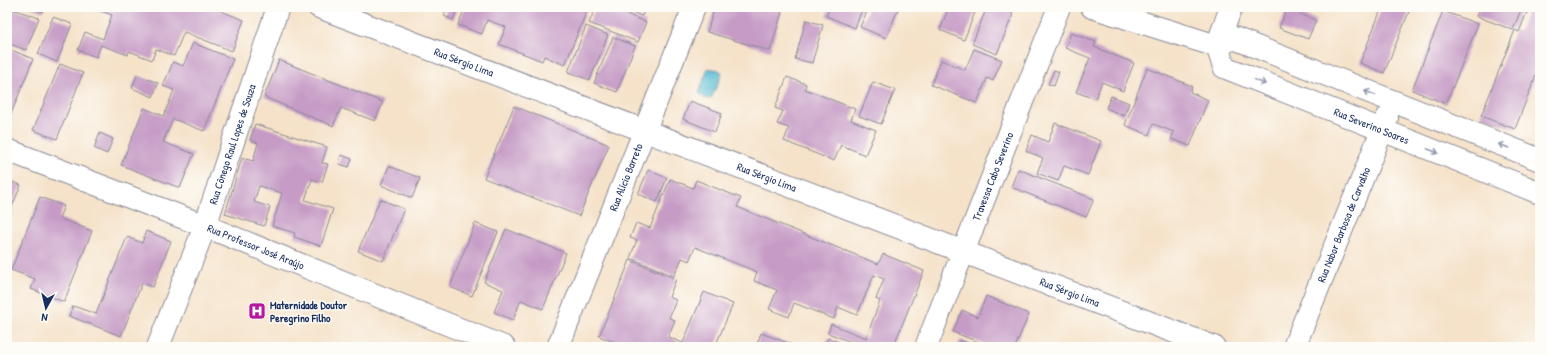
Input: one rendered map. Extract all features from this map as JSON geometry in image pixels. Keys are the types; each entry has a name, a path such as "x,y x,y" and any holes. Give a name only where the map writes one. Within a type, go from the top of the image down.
{"street":[{"name":"Rua Cônego Raul Lopes de Souza","path":"158,347 205,226 278,7"},
{"name":"Rua Sérgio Lima","path":"319,7 1214,347"},
{"name":"Rua Alício Barreto","path":"558,347 646,131 694,7"},
{"name":"Travessa Cabo Severino","path":"926,347 962,251 1059,7"},
{"path":"1092,7 1217,46 1234,38 1540,160"},
{"path":"1217,46 1231,7"},
{"name":"Rua Severino Soares","path":"1217,46 1224,67 1381,131 1540,193"},
{"name":"Rua Nabor Barbosa de Carvalho","path":"1294,347 1381,131 1394,103"},
{"name":"Rua Professor José Araújo","path":"7,150 205,226 504,347"}],"water":[{"path":"708,68 719,70 722,74 711,99 704,98 699,93"}],"building":[{"path":"7,7 39,18 26,50 7,43"},
{"path":"30,7 45,7 43,12"},
{"path":"96,7 211,7 244,20 232,51 184,32 174,56 156,49 152,60 129,51 128,55 101,45 96,57 78,50 85,32 103,39 112,15 95,9"},
{"path":"447,7 458,7 453,20 444,16"},
{"path":"465,7 580,7 587,10 565,65 544,56 542,61 499,44 506,27 487,20 482,34 458,25"},
{"path":"596,7 609,7 646,22 638,42 589,23"},
{"path":"620,7 646,7 642,16"},
{"path":"715,7 765,7 782,12 770,51 707,32"},
{"path":"830,7 863,7 855,28 826,16"},
{"path":"869,7 899,7 886,38 860,27"},
{"path":"949,7 977,7 964,40 940,30"},
{"path":"987,7 996,7 1013,14 997,54 972,44"},
{"path":"1382,7 1411,7 1384,73 1360,63"},
{"path":"1480,7 1522,7 1513,30 1476,16"},
{"path":"1529,7 1540,7 1540,65 1515,129 1481,116 1515,30 1519,32"},
{"path":"1287,9 1316,20 1308,39 1279,28"},
{"path":"1443,11 1478,24 1446,104 1412,90"},
{"path":"53,17 72,24 57,62 38,54"},
{"path":"806,20 823,25 812,63 795,59"},
{"path":"586,26 608,35 590,80 568,72"},
{"path":"1071,33 1096,42 1094,47 1134,63 1123,91 1102,82 1095,99 1076,92 1090,58 1065,48"},
{"path":"613,37 635,46 617,92 594,83"},
{"path":"193,43 233,59 204,131 173,119 163,142 194,154 180,188 121,165 144,108 164,116 174,90 163,86 173,62 183,66"},
{"path":"7,48 33,59 7,124"},
{"path":"974,49 1002,60 993,81 987,78 977,103 931,85 941,60 965,70"},
{"path":"279,60 383,102 375,121 341,108 333,126 264,97"},
{"path":"60,64 83,73 57,139 33,130"},
{"path":"1147,68 1192,86 1190,92 1208,100 1190,146 1171,139 1174,132 1153,124 1149,135 1125,125"},
{"path":"1054,70 1059,72 1054,86 1048,84"},
{"path":"137,75 158,83 153,97 132,88"},
{"path":"787,77 806,84 805,89 855,109 851,120 876,130 865,155 841,145 834,161 784,141 789,128 777,124 783,111 775,108"},
{"path":"873,82 895,90 881,124 859,116"},
{"path":"1111,96 1129,103 1124,116 1106,108"},
{"path":"690,101 722,113 715,132 683,119"},
{"path":"514,106 609,145 579,216 484,178"},
{"path":"1055,123 1101,141 1088,175 1064,166 1058,181 1037,173 1043,158 1026,151 1032,135 1048,142"},
{"path":"255,124 327,147 322,163 328,164 322,182 312,179 305,200 333,209 321,246 294,237 295,233 272,226 282,193 259,186 254,202 270,207 264,226 225,214 242,158 253,161 258,143 250,140"},
{"path":"100,133 113,139 107,154 94,148"},
{"path":"341,155 352,159 349,167 339,164"},
{"path":"389,166 420,178 412,198 381,185"},
{"path":"1018,169 1094,199 1086,217 1011,187"},
{"path":"648,170 667,178 657,202 638,194"},
{"path":"670,179 693,188 696,180 741,198 737,207 878,264 883,254 924,271 893,347 864,347 828,333 831,324 866,338 880,301 876,299 884,279 874,275 857,315 838,307 834,319 794,303 789,317 769,309 777,290 754,281 757,272 695,247 689,261 682,258 674,276 630,258 637,240 630,238 636,223 650,228"},
{"path":"7,180 21,185 7,219"},
{"path":"40,197 64,206 59,218 92,231 64,302 31,289 35,279 11,270"},
{"path":"380,199 404,209 383,261 358,251"},
{"path":"475,223 498,232 472,296 450,287"},
{"path":"506,229 566,253 543,309 521,300 513,320 494,312 503,290 484,282"},
{"path":"146,231 171,241 153,287 142,283 121,336 69,316 73,306 96,314 127,237 142,243"},
{"path":"630,260 676,279 669,297 676,300 669,318 675,320 668,337 683,343 704,292 733,304 715,347 612,347 614,342 599,336"},
{"path":"986,296 1029,314 1015,347 991,347 953,332 962,310 978,317"},
{"path":"761,333 791,344 790,347 756,347"},
{"path":"828,338 851,347 824,347"},
{"path":"960,340 977,347 958,347"}],"place":[{"name":"Maternidade Doutor Peregrino Filho","path":"257,311"}]}
